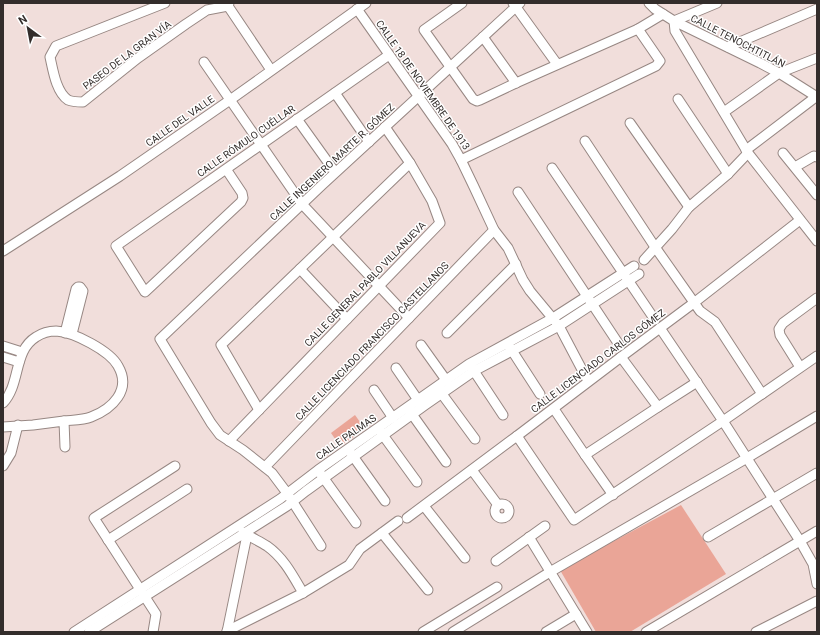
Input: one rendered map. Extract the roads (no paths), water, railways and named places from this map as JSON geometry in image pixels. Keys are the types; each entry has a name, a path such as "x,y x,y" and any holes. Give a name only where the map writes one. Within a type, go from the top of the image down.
{"street":[{"name":"PASEO DE LA GRAN VÍA","path":"165,3 56,46 50,57 55,80 61,94 73,102 84,102 138,58 186,24 207,10 228,4"},
{"name":"CALLE DEL VALLE","path":"3,252 120,176 366,3"},
{"path":"462,3 424,30 473,99 477,101 638,29 663,14"},
{"name":"CALLE TENOCHTITLÁN","path":"649,3 655,9 674,21 779,73 817,97"},
{"path":"717,3 674,21 675,31 747,151 817,241"},
{"path":"228,4 271,70"},
{"path":"516,4 557,64"},
{"name":"CALLE INGENIERO MARTE R. GÓMEZ","path":"229,441 220,435 211,424 160,339 335,172 483,37 516,4"},
{"name":"CALLE 18 DE NOVIEMBRE DE 1913","path":"357,9 452,144 494,230 508,248 530,291 559,326 588,381"},
{"path":"728,47 817,9"},
{"path":"461,160 656,66 660,61 638,29"},
{"path":"483,37 516,83"},
{"name":"CALLE RÓMULO CUÉLLAR","path":"226,169 242,193 243,198 241,202 144,292 116,246 261,144 389,55"},
{"path":"724,112 779,73 817,58"},
{"path":"204,62 302,204 409,318"},
{"path":"335,93 368,142"},
{"path":"644,260 672,229 688,207 728,174 747,151 817,97"},
{"path":"678,98 728,174"},
{"path":"297,119 335,172"},
{"path":"630,123 688,207"},
{"name":"CALLE GENERAL PABLO VILLANUEVA","path":"229,441 440,223 432,201 410,163 385,127"},
{"path":"584,141 700,311 715,322 762,394"},
{"path":"783,153 817,195"},
{"path":"795,167 814,156 817,157"},
{"path":"259,410 220,345 410,163"},
{"path":"552,168 723,421 800,541 812,564 817,584"},
{"path":"518,192 620,346"},
{"name":"CALLE LICENCIADO CARLOS GÓMEZ","path":"408,518 621,357 657,324 695,302 800,220"},
{"name":"CALLE LICENCIADO FRANCISCO CASTELLANOS","path":"265,467 494,230"},
{"path":"447,332 516,264"},
{"path":"300,269 347,319"},
{"name":"CALLE PALMAS","path":"381,432 393,418 410,411 418,400 439,390 446,380 472,368 510,347 622,273 636,270 628,281 559,326 510,347"},
{"path":"800,367 780,335 779,329 783,323 817,298"},
{"path":"68,334 74,312"},
{"path":"3,403 7,399 12,388 22,352 36,337 46,332 68,334 98,347 109,355 118,366 122,376 122,388 117,400 105,409 90,417 33,425 3,427"},
{"path":"421,345 446,380"},
{"path":"3,346 22,352"},
{"path":"510,347 540,394"},
{"path":"517,436 574,520 723,421 817,356"},
{"path":"3,357 19,362"},
{"path":"621,357 658,407"},
{"path":"396,368 418,400"},
{"path":"472,368 502,415"},
{"name":"CALLE PALMAS","path":"89,632 142,593 236,528 287,494 321,474 472,368"},
{"path":"585,455 697,382"},
{"path":"374,390 393,418"},
{"path":"439,390 475,439"},
{"path":"554,409 613,495"},
{"path":"410,411 446,462"},
{"path":"453,632 550,572 817,416"},
{"path":"64,421 65,447"},
{"path":"3,466 11,453 18,425"},
{"path":"381,432 416,482"},
{"path":"229,441 272,472 321,546"},
{"path":"351,453 385,501"},
{"path":"153,632 156,614 94,518 176,466"},
{"path":"472,470 498,505"},
{"path":"708,537 817,473"},
{"path":"321,474 356,523"},
{"name":"CALLE PALMAS","path":"74,632 246,534 292,502 321,474"},
{"path":"108,540 187,489"},
{"path":"424,506 465,558"},
{"path":"227,631 304,593 349,565 360,550 398,521"},
{"path":"496,561 545,526"},
{"path":"236,528 267,546 277,554 287,565 304,593"},
{"path":"646,632 817,530"},
{"path":"382,533 428,590"},
{"path":"227,631 246,534"},
{"path":"529,537 586,632"},
{"path":"423,632 497,587"},
{"path":"756,632 817,601"},
{"path":"546,632 576,614"}]}
